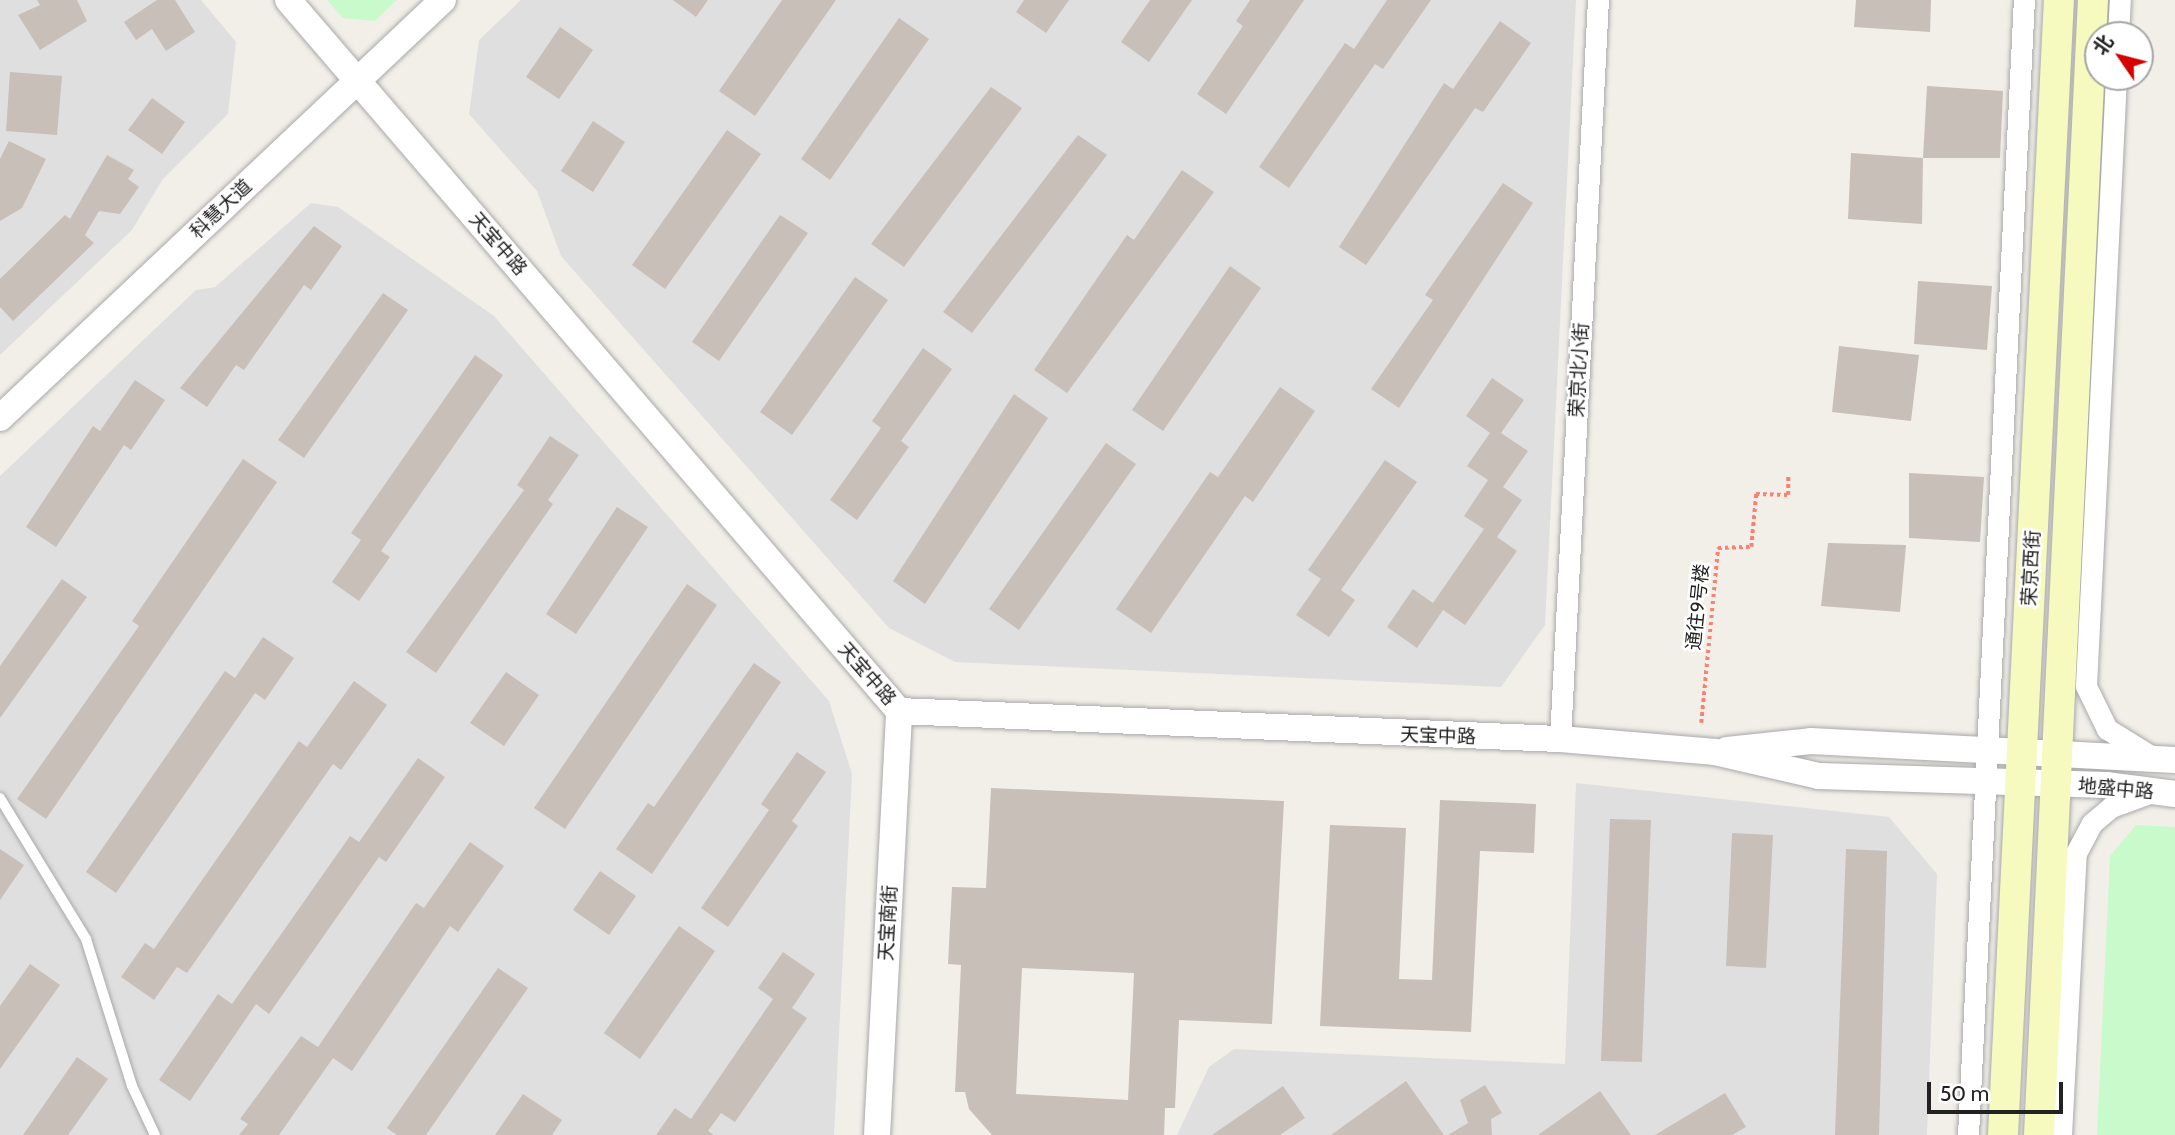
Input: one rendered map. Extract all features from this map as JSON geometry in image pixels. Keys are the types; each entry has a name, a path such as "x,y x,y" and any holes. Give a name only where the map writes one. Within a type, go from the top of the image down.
{"main road":[{"name":"荣京西街","path":"2003,1135 2059,0"},
{"name":"荣京西街","path":"2039,1135 2093,0"}],"street":[{"path":"288,0 357,81"},
{"name":"科慧大道","path":"0,418 443,0"},
{"name":"荣京北小街","path":"1560,739 1598,0"},
{"path":"1968,1135 1990,750 2024,0"},
{"path":"2119,21 2120,0"},
{"name":"天宝中路","path":"357,81 899,711 1560,739 1715,752 1819,776 2021,784"},
{"path":"2115,91 2086,686 2107,729 2164,759"},
{"name":"天宝南街","path":"877,1135 899,711"},
{"name":"天宝中路","path":"1715,752 1811,741 2022,752"},
{"name":"地盛中路","path":"2022,752 2164,759"},
{"name":"地盛中路","path":"2021,784 2162,793"},
{"path":"2061,1135 2076,853 2091,824 2111,807 2162,793"}],"lane":[{"path":"0,798 86,939 132,1086 155,1135"}],"path":[{"name":"通往9号楼","path":"1701,723 1718,548 1751,547 1756,494 1788,495 1788,476"}],"shaded area":[{"path":"0,0 201,0 236,42 228,114 163,179 132,230 0,355"},
{"path":"521,0 1576,0 1545,625 1501,687 955,662 889,628 561,256 537,191 469,114 479,40"},
{"path":"311,203 338,207 494,316 829,701 852,774 834,1135 0,1135 0,476 196,290 215,287"},
{"path":"1576,783 1889,817 1937,874 1927,1135 1177,1135 1209,1067 1234,1049 1565,1064"}],"green space":[{"path":"327,0 397,0 375,21 343,18"},
{"path":"2136,825 2175,827 2175,1135 2097,1135 2110,856"}],"building":[{"path":"37,0 77,0 87,21 40,50 18,15 40,5"},
{"path":"157,0 175,0 195,32 166,51 152,29 136,40 124,22"},
{"path":"673,0 708,0 696,17"},
{"path":"782,0 836,0 755,116 719,91"},
{"path":"1024,0 1069,0 1046,33 1016,12"},
{"path":"1150,0 1192,0 1149,62 1121,42"},
{"path":"1250,0 1304,0 1226,114 1197,94 1243,26 1236,21"},
{"path":"1387,0 1431,0 1383,69 1375,64 1289,188 1259,167 1345,43 1354,49"},
{"path":"1856,0 1931,0 1930,32 1854,27"},
{"path":"899,18 929,39 830,180 801,159"},
{"path":"1500,21 1531,43 1483,112 1475,108 1366,265 1339,247 1444,83 1453,89"},
{"path":"560,27 593,50 559,99 526,77"},
{"path":"10,72 62,76 57,135 6,131"},
{"path":"1927,86 2003,91 2000,158 1923,158"},
{"path":"991,87 1022,108 904,267 871,244"},
{"path":"152,98 185,122 162,154 128,130"},
{"path":"593,121 625,142 593,192 561,171"},
{"path":"727,130 761,154 665,289 632,265"},
{"path":"1078,135 1107,155 972,333 943,312"},
{"path":"9,141 46,159 22,208 0,221 0,159"},
{"path":"1851,153 1923,158 1922,224 1848,219"},
{"path":"107,155 134,170 128,179 139,187 120,214 99,211 85,235 94,243 13,321 0,307 0,279 65,215 70,219"},
{"path":"1182,170 1214,192 1067,393 1034,370 1127,235 1134,240"},
{"path":"1503,183 1533,203 1399,408 1371,389 1433,300 1425,295"},
{"path":"780,215 808,233 719,361 692,342"},
{"path":"314,226 342,246 311,290 304,285 244,370 236,365 207,407 180,388"},
{"path":"1230,266 1261,288 1163,431 1132,410"},
{"path":"855,277 888,300 792,435 760,412"},
{"path":"1918,281 1992,286 1987,350 1914,344"},
{"path":"383,293 408,310 304,458 278,440"},
{"path":"1839,346 1919,355 1911,421 1832,412"},
{"path":"923,348 952,369 901,441 909,447 857,520 830,500 881,428 872,421"},
{"path":"475,355 503,375 381,551 390,557 359,601 332,582 361,540 351,533"},
{"path":"1492,378 1524,400 1501,433 1528,451 1503,487 1522,500 1497,537 1517,551 1465,625 1443,610 1417,648 1387,627 1413,589 1433,603 1484,529 1464,516 1488,480 1467,466 1490,433 1466,416"},
{"path":"135,380 165,400 131,450 124,445 56,547 26,527 93,426 100,431"},
{"path":"1280,387 1315,411 1253,502 1245,496 1151,633 1116,609 1210,472 1218,477"},
{"path":"1014,394 1048,418 925,604 893,581"},
{"path":"550,436 579,455 548,500 553,504 436,673 406,652 524,490 517,485"},
{"path":"1106,443 1136,464 1019,630 989,609"},
{"path":"243,459 277,482 46,819 17,799 139,626 132,621"},
{"path":"1385,460 1417,482 1341,590 1355,600 1329,637 1296,615 1321,579 1308,570"},
{"path":"1909,473 1984,477 1980,542 1909,538"},
{"path":"617,507 648,527 576,634 546,614"},
{"path":"1828,543 1906,545 1900,612 1821,606"},
{"path":"62,579 87,597 0,718 0,666"},
{"path":"687,584 717,605 565,829 534,808"},
{"path":"263,637 294,658 265,700 255,693 116,893 86,872 225,671 235,678"},
{"path":"754,663 781,682 652,874 616,849 648,803 654,807"},
{"path":"506,672 539,695 504,746 470,723"},
{"path":"354,681 387,705 341,770 333,764 187,973 177,967 154,1000 121,977 145,943 154,949 299,741 307,747"},
{"path":"797,752 826,772 792,821 798,826 728,927 701,908 769,810 761,804"},
{"path":"418,758 445,777 386,862 379,857 269,1014 256,1004 190,1101 159,1080 218,994 232,1004 350,836 359,842"},
{"path":"991,788 1284,801 1272,1024 1179,1020 1175,1108 1165,1108 1164,1135 992,1135 969,1109 965,1092 955,1092 961,965 948,964 952,887 986,888","holes":["1022,968 1134,973 1128,1100 1016,1094"]},
{"path":"1440,800 1536,804 1534,853 1480,851 1471,1032 1320,1026 1330,825 1406,828 1399,979 1432,980"},
{"path":"1610,819 1651,820 1642,1062 1601,1061"},
{"path":"1732,833 1773,835 1766,968 1726,966"},
{"path":"470,842 504,866 458,932 450,926 352,1071 333,1058 279,1135 239,1135 248,1124 240,1119 301,1036 318,1047 416,903 424,908"},
{"path":"0,849 24,865 0,900"},
{"path":"1846,849 1887,851 1879,1135 1835,1135"},
{"path":"600,871 636,896 609,935 573,910"},
{"path":"679,926 715,951 640,1059 604,1033"},
{"path":"783,952 815,974 792,1008 807,1018 735,1122 721,1113 708,1131 714,1135 656,1135 675,1108 691,1119 773,999 758,988"},
{"path":"30,964 60,985 0,1069 0,1006"},
{"path":"498,968 528,988 426,1135 397,1135 387,1128"},
{"path":"77,1057 108,1079 68,1135 23,1135"},
{"path":"1406,1081 1444,1135 1331,1135"},
{"path":"1485,1085 1502,1113 1491,1119 1492,1135 1448,1135 1468,1123 1460,1100"},
{"path":"1283,1086 1305,1118 1280,1135 1212,1135"},
{"path":"1600,1091 1631,1135 1538,1135"},
{"path":"1725,1093 1746,1127 1732,1135 1655,1135"},
{"path":"523,1094 562,1120 552,1135 495,1135"}]}
